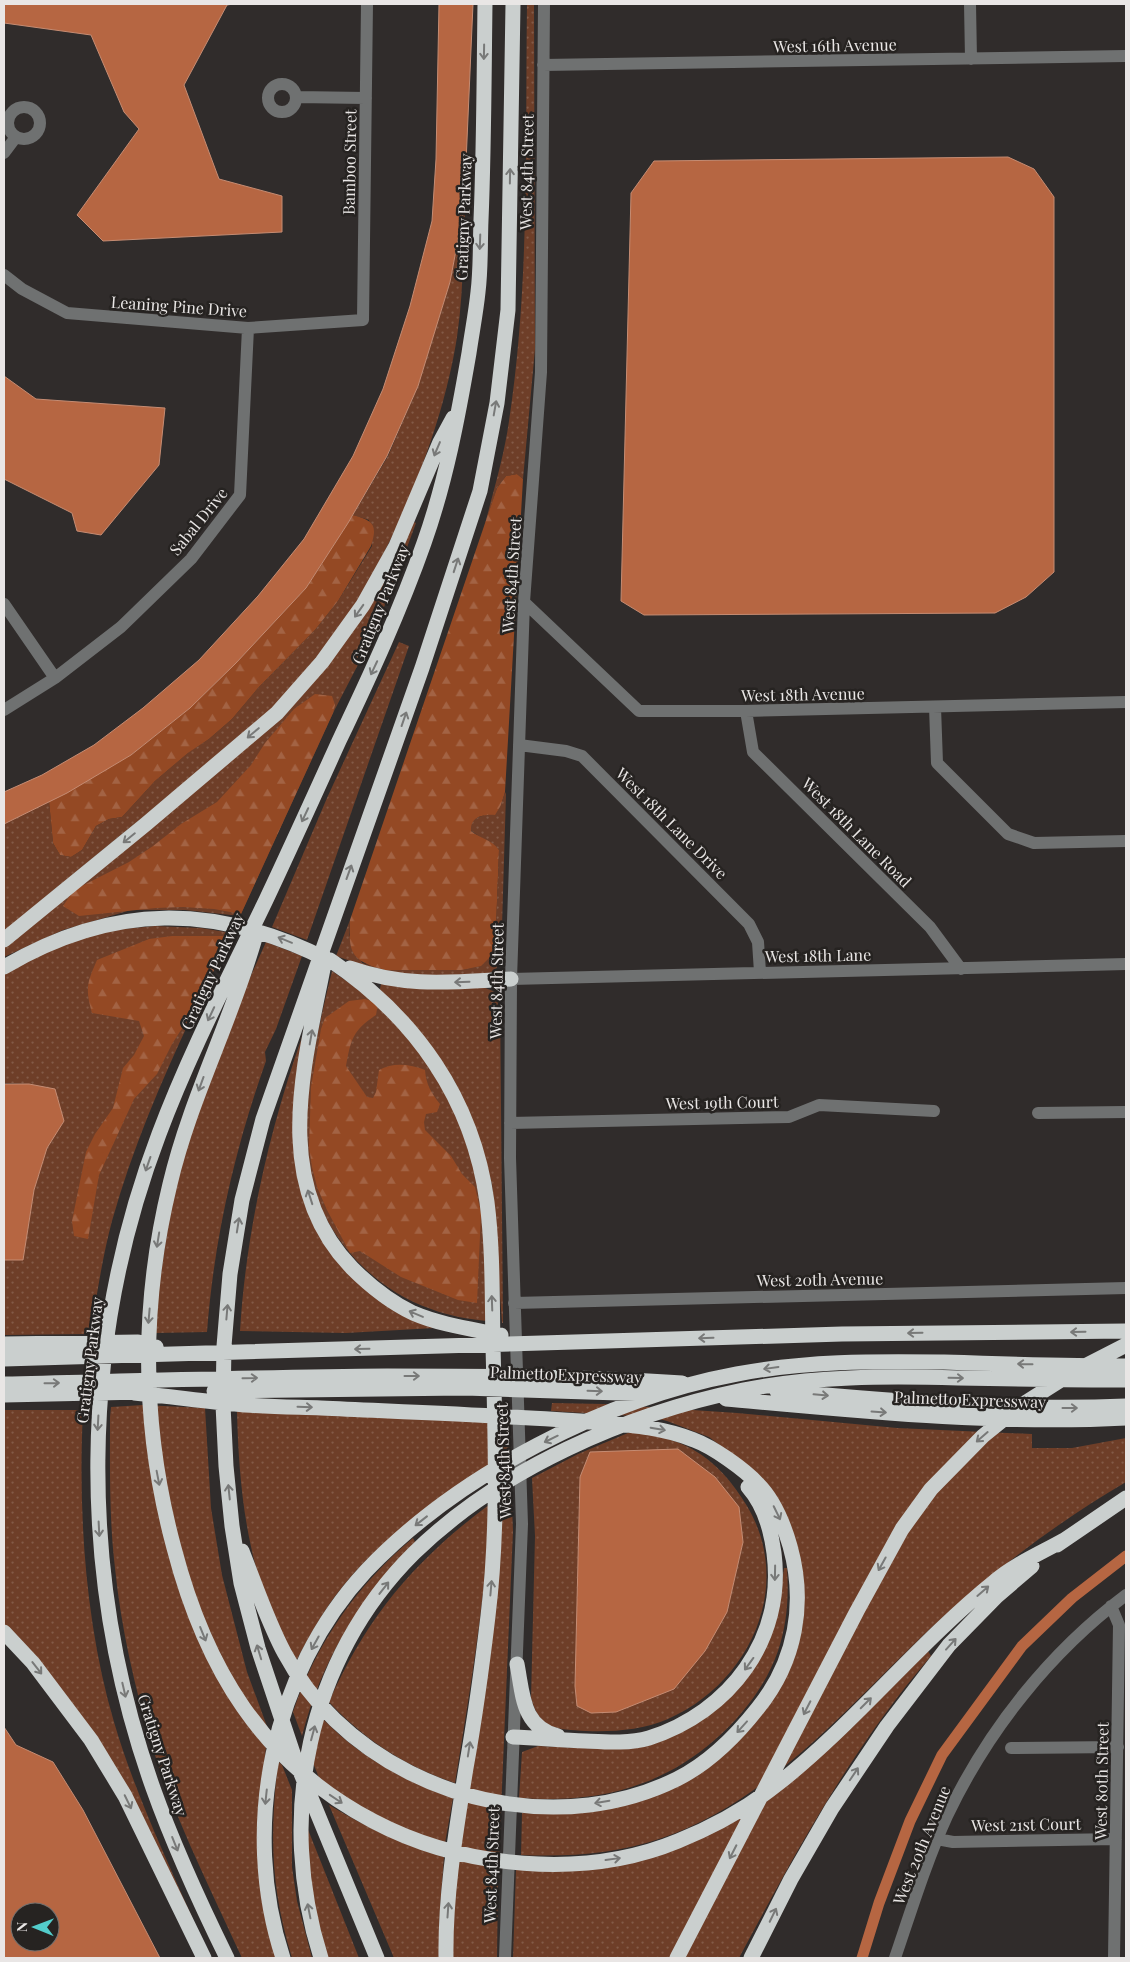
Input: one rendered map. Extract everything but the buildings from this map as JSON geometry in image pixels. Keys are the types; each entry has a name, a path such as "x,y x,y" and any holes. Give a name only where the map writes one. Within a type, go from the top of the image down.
{"highway":[{"name":"Gratigny Parkway","path":"227,1958 166,1823 149,1776 127,1702 109,1621 104,1584 97,1481 101,1379 118,1271 134,1204 161,1129 238,972 266,898 391,630 425,540 452,449 478,290 482,194 485,4"},
{"path":"378,1958 296,1759 273,1698 241,1583 232,1526 226,1466 223,1405 224,1346 230,1274 242,1200 263,1118 308,1010 333,918 422,668 480,491 496,403 508,310 513,4"},
{"path":"4,940 146,824 277,713 322,662 363,605 396,546 440,442 460,406"},
{"path":"4,967 44,946 80,932 118,922 152,918 196,919 242,926 285,940 330,960 372,975 410,983 511,980"},
{"path":"330,960 389,1007 418,1039 446,1079 466,1120 474,1143 487,1202 490,1235 495,1427 493,1557 489,1612 450,1879 446,1958"},
{"path":"238,972 187,1124 165,1206 154,1268 148,1325 147,1360 150,1422 155,1465 169,1532 191,1604 208,1647 232,1693 258,1728 308,1779 360,1814 412,1840 442,1849 481,1858 534,1864 564,1864 626,1857 674,1842 720,1821 777,1785 828,1740 956,1614 995,1581 1064,1540 1126,1498"},
{"path":"308,1010 298,1131 303,1175 315,1212 338,1252 374,1288 414,1313 463,1328 545,1343"},
{"name":"Palmetto Expressway","path":"4,1359 842,1334 1126,1331"},
{"path":"4,1344 138,1342 182,1354"},
{"path":"677,1958 874,1580 915,1510 966,1452 1013,1412 1048,1387 1126,1345"},
{"path":"283,1958 270,1905 266,1878 264,1824 272,1759 278,1731 294,1685 318,1637 341,1602 366,1572 413,1528 460,1492 504,1464 549,1440 652,1396 706,1380 805,1364 854,1362 1126,1366"},
{"path":"4,1384 315,1377 465,1382"},
{"path":"321,1958 309,1915 300,1840 302,1788 318,1712 345,1648 382,1589 428,1540 471,1506 504,1484 570,1448 610,1430 657,1413 744,1390 796,1382 855,1378 1126,1380"},
{"name":"Palmetto Expressway","path":"4,1395 370,1388 465,1382 546,1383 949,1417 1037,1420 1126,1418"},
{"path":"546,1383 668,1382 957,1406 1037,1408 1126,1406"},
{"path":"134,1393 238,1404 539,1418 641,1426 671,1432 697,1441 720,1453 759,1484 774,1507 787,1535 795,1562 798,1592 796,1625 788,1658 766,1698 741,1729 709,1759 677,1779 640,1794 608,1801 557,1807 497,1802 474,1797 423,1780 387,1760 336,1721 313,1697 287,1660 270,1625 232,1526"},
{"path":"513,1737 613,1742 647,1738 681,1725 707,1709 735,1683 758,1652 769,1620 775,1588 776,1564 772,1536 764,1514 753,1493 720,1453"},
{"path":"751,1958 791,1879 823,1824 887,1726 956,1638 996,1596 1064,1540"},
{"path":"4,1632 33,1663 85,1732 125,1796 204,1958"},
{"path":"517,1664 528,1715 537,1726 548,1734 572,1740"}],"street":[{"name":"Bamboo Street","path":"363,320 367,4"},
{"name":"West 84th Street","path":"505,1958 522,1524 510,1123 511,980 524,602 541,372 544,4"},
{"path":"970,4 971,59"},
{"name":"West 16th Avenue","path":"543,65 1126,56"},
{"path":"296,97 366,98"},
{"path":"4,153 16,137"},
{"name":"Leaning Pine Drive","path":"4,275 22,288 67,314 248,328 363,320"},
{"name":"Sabal Drive","path":"4,710 55,678 121,627 191,559 240,495 248,328"},
{"name":"West 18th Avenue","path":"524,602 639,711 746,712 1126,702"},
{"path":"4,604 55,678"},
{"path":"935,707 937,763 1008,834 1034,843 1126,841"},
{"name":"West 18th Lane Road","path":"746,712 753,752 930,927 961,969"},
{"name":"West 18th Lane Drive","path":"519,745 566,751 582,756 749,924 758,942 760,972"},
{"name":"West 18th Lane","path":"511,980 760,972 1126,964"},
{"name":"West 19th Court","path":"510,1123 789,1117 819,1105 934,1111"},
{"path":"1038,1113 1126,1112"},
{"name":"West 20th Avenue","path":"514,1303 1126,1288"},
{"name":"West 20th Avenue","path":"895,1958 937,1839 972,1769 1009,1714 1054,1660 1111,1606 1126,1595"},
{"name":"West 80th Street","path":"1111,1606 1120,1625 1114,1958"},
{"path":"1011,1748 1118,1747"},
{"name":"West 21st Court","path":"937,1839 953,1842 1116,1839"}],"shaded area":[{"path":"4,4 233,4 227,5 184,85 219,179 282,196 282,232 103,241 77,215 139,129 124,112 91,35 4,23"},
{"path":"439,4 473,4 464,208 450,282 418,386 387,456 348,523 306,588 236,663 190,708 131,755 67,793 4,824 4,792 42,775 94,745 143,708 199,660 258,596 304,539 353,456 383,389 410,306 432,221 436,159"},
{"path":"527,4 534,4 535,349 523,479 517,474 506,476 497,488 484,528 507,434 516,369 525,212"},
{"path":"1008,157 1034,169 1054,197 1054,572 1026,597 995,613 644,615 621,601 631,193 654,161"},
{"path":"464,208 462,292 457,337 450,374 428,450 414,488 380,561 361,595 326,647 275,705 220,754 4,932 4,824 49,801 53,843 60,855 71,857 82,850 96,826 109,819 122,817 155,781 232,719 258,688 315,630 338,601 372,546 369,520 353,515 388,456 418,386 450,282"},
{"path":"4,376 36,399 165,408 159,465 101,535 77,531 72,513 4,479"},
{"path":"412,521 416,523 391,591 363,655 333,713 240,916 185,910 131,910 63,930 4,957 4,944 285,709"},
{"path":"399,642 409,646 307,940 272,927 327,798"},
{"path":"505,792 501,959 496,969 486,975 394,976 336,956 350,920 349,935 362,963 385,970 495,952 499,850 470,830 470,826 474,819 487,814 501,805"},
{"path":"155,926 201,928 232,933 181,1039 136,1147 108,1235 90,1334 4,1335 4,1260 23,1260 34,1190 47,1147 64,1121 29,1084 4,1083 4,972 63,944 113,930"},
{"path":"266,942 302,956 276,1029 265,1052 266,1061 245,1127 227,1194 210,1297 207,1332 155,1333 158,1293 174,1185 221,1042"},
{"path":"332,971 378,1003 422,1052 463,1125 483,1206 487,1321 459,1317 438,1311 408,1299 386,1286 348,1251 333,1230 321,1207 312,1183 307,1158 306,1113 312,1064"},
{"path":"381,984 480,986 493,991 500,998 503,1323 492,1184 472,1120 455,1082 435,1053 379,993"},
{"path":"302,1037 293,1116 293,1140 296,1163 324,1240 435,1328 346,1333 240,1331 248,1257 261,1182 279,1109"},
{"path":"4,1084 29,1084 55,1089 64,1121 47,1148 34,1190 23,1260 4,1260"},
{"path":"552,1403 604,1404 737,1413 897,1428 1032,1434 1032,1448 1072,1448 1126,1438 1126,1482 1032,1544 987,1579 944,1616 813,1742 742,1798 703,1821 662,1838 628,1848 574,1855 521,1855 522,1813 557,1814 593,1810 686,1777 787,1669 800,1560 746,1465 709,1437 652,1417 551,1411"},
{"path":"143,1405 205,1408 211,1508 222,1575 247,1672 268,1729 262,1783 277,1958 242,1958 171,1800 152,1746 134,1680 121,1613 113,1549 110,1493 110,1417 111,1407"},
{"path":"4,1410 83,1410 82,1488 86,1567 96,1646 104,1684 114,1722 131,1772 150,1822 193,1919 40,1665 4,1625"},
{"path":"237,1411 489,1422 490,1464 393,1535 359,1568 330,1604 296,1661 267,1603 257,1572 244,1508 240,1476"},
{"path":"635,1430 685,1446 709,1460 730,1481 747,1506 761,1537 766,1568 764,1599 756,1629 741,1657 721,1682 697,1703 668,1719 648,1726 628,1730 566,1730 544,1722 535,1709 531,1698 535,1536 532,1478 578,1454","holes":["580,1477 739,1507 743,1542 727,1612 577,1706 575,1686"]},
{"path":"504,1438 509,1439 513,1531 498,1880 497,1958 449,1958 449,1930 501,1516"},
{"path":"678,1449 715,1477 739,1507 743,1542 727,1612 705,1651 674,1689 616,1712 591,1713 577,1706 575,1686 580,1477 590,1452"},
{"path":"490,1504 481,1609 455,1783 420,1769 371,1740 329,1702 360,1643 377,1616 396,1592 439,1546"},
{"path":"413,1538 415,1542 377,1585 345,1631 320,1681 302,1736 293,1712 314,1662 341,1616 357,1595 374,1575"},
{"path":"784,1568 787,1568 788,1579 785,1621 778,1651 769,1673 742,1713 705,1748 664,1774 628,1788 598,1795 566,1799 519,1798 522,1752 538,1746 604,1749 719,1703 780,1597"},
{"path":"928,1651 931,1656 876,1726 827,1801 739,1958 513,1958 516,1869 526,1870 714,1832"},
{"path":"322,1718 350,1744 383,1766 417,1784 453,1798 445,1843 397,1826 353,1803 319,1778 312,1760"},
{"path":"4,1727 16,1745 53,1762 83,1810 160,1958 4,1958"},
{"path":"278,1761 282,1765 292,1790 292,1867 297,1901 312,1958 292,1958 279,1907 273,1837"},
{"path":"329,1805 385,1835 444,1857 439,1958 394,1958"},
{"path":"307,1827 359,1958 328,1958 311,1895"}],"green space":[{"path":"517,474 523,479 505,792 501,805 495,815 478,817 471,826 471,831 493,844 499,850 495,952 481,966 461,970 385,970 374,967 365,963 354,954 350,941 350,920 497,488 506,476"},
{"path":"353,515 365,519 372,524 374,533 371,546 338,601 315,630 258,688 232,719 155,781 122,817 109,819 96,826 82,850 71,857 60,855 53,843 49,801 131,755 190,708 236,663 306,588"},
{"path":"315,694 332,696 335,705 333,713 241,914 214,909 183,907 79,916 63,906 74,890 129,862 181,824 217,802 251,765 265,743 294,709"},
{"path":"172,936 231,936 190,1016 172,1044 157,1074 134,1099 99,1175 88,1239 74,1236 72,1221 86,1152 95,1134 113,1108 123,1068 134,1055 144,1036 139,1021 92,1013 88,997 91,974 97,960 149,939"},
{"path":"365,999 378,1003 376,1015 368,1020 354,1036 346,1066 367,1097 373,1098 376,1092 379,1070 384,1067 402,1065 425,1070 426,1080 440,1104 437,1112 426,1114 425,1130 451,1156 462,1174 475,1187 481,1213 477,1303 458,1300 401,1277 360,1251 350,1253 317,1187 309,1147 311,1087 321,1029 325,1018 349,1001"}],"waterway":[{"path":"862,1958 879,1903 910,1821 942,1755 1022,1646 1072,1598 1126,1556"}]}
